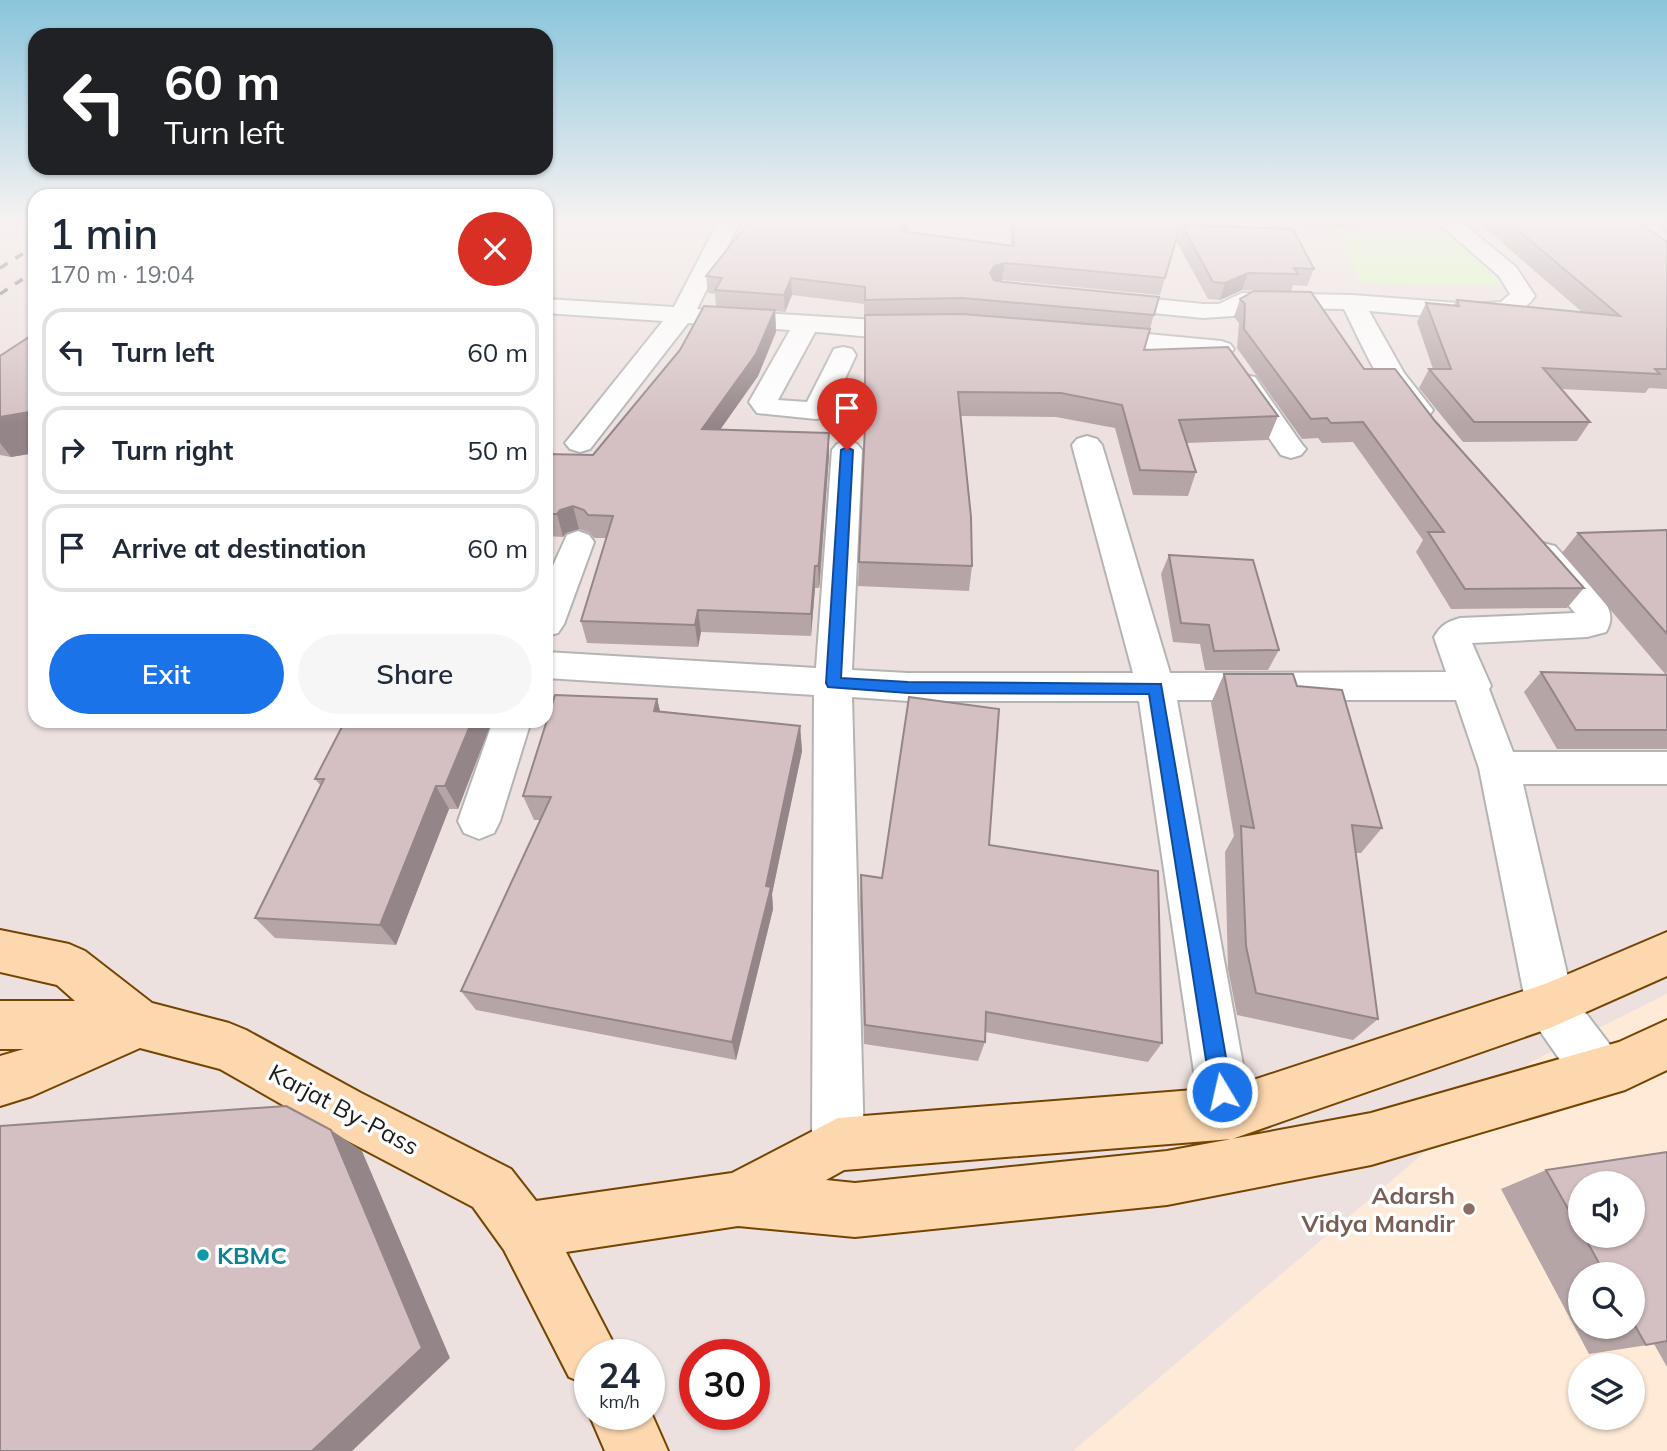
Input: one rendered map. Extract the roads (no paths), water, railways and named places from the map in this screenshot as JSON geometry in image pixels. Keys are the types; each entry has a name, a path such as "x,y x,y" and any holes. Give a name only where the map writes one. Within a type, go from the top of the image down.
{"street":[{"path":"580,443 683,313 695,290"},
{"path":"1082,298 1224,311 1242,300 1352,302 1471,311 1507,309 1523,296 1519,290"},
{"path":"1352,302 1392,376 1436,433"},
{"path":"553,306 683,313 881,329 934,327"},
{"path":"1224,311 1222,349 1291,449"},
{"path":"807,323 764,402 768,407 816,411 843,355"},
{"path":"1076,335 1222,349"},
{"path":"1087,445 1156,688 1222,1092 1232,1113"},
{"path":"838,1144 833,683 847,450"},
{"path":"1519,526 1592,609 1594,623 1460,631 1452,637 1472,686 1499,768 1550,1005 1599,1072"},
{"path":"553,607 579,542"},
{"path":"553,665 908,687 1472,686"},
{"path":"479,821 510,728"},
{"path":"1499,768 1667,768"},
{"path":"0,951 69,966 140,1024 14,1078 0,1081"},
{"path":"738,1199 838,1144 1232,1113 1550,1005 1667,953"},
{"name":"Karjat By-Pass","path":"0,1025 140,1024 229,1046 342,1111 492,1188 524,1230 581,1339"},
{"path":"524,1230 738,1199 855,1210 1167,1178 1371,1139 1625,1065 1667,1044"},
{"path":"627,1430 637,1451"}],"railway":[{"path":"0,294 7,290"}],"place":[{"name":"Adarsh Vidya Mandir","path":"1469,1209"},
{"name":"KBMC","path":"203,1255"}]}
